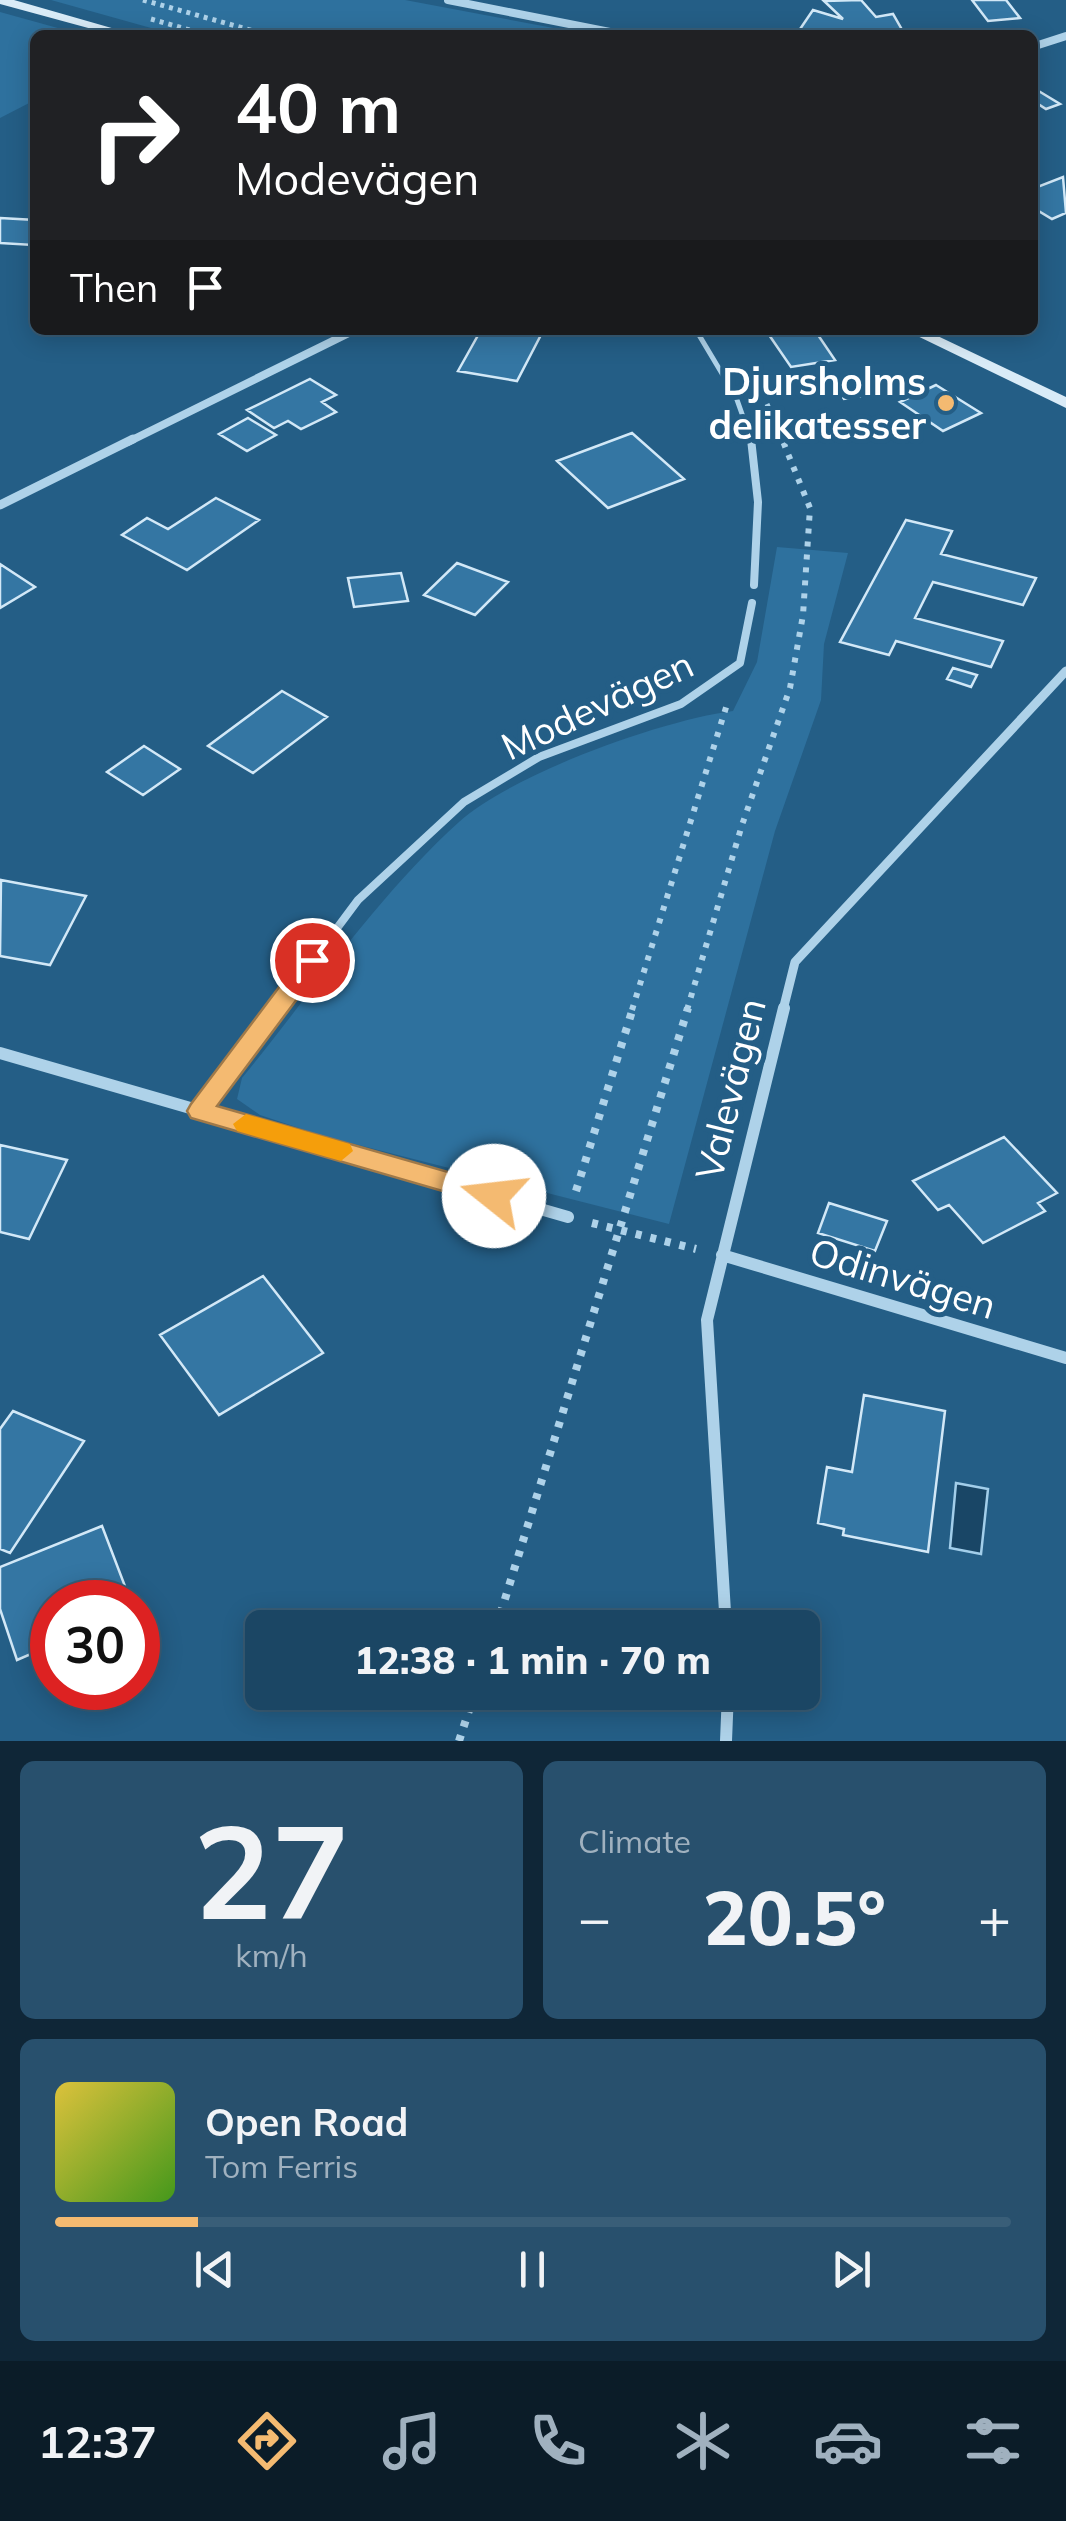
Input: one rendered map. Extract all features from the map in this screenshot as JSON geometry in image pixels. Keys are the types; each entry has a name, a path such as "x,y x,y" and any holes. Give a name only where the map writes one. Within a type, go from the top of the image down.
{"street":[{"path":"0,0 111,30"},
{"path":"448,0 601,30"},
{"path":"1038,45 1066,36"},
{"path":"0,505 345,335"},
{"path":"923,335 1066,403"},
{"name":"Valevägen","path":"725,1610 707,1320 795,962 1066,671"},
{"path":"0,1053 568,1217"},
{"name":"Odinvägen","path":"722,1256 1066,1358"},
{"path":"726,1741 727,1710"}],"lane":[{"path":"699,335 745,418 757,481 759,542 754,585"},
{"name":"Modevägen","path":"200,1111 358,900 464,802 539,757 681,704 740,663 752,603"}],"path":[{"path":"143,0 250,30"},
{"path":"502,1610 622,1230 742,825 790,688 800,633 810,508 783,436 760,390"},
{"path":"680,1245 568,1217 740,663"},
{"path":"459,1741 469,1710"}],"shaded area":[{"path":"51,0 405,0 564,30 158,30"},
{"path":"0,12 65,30 30,30 30,103 0,118"},
{"path":"777,547 848,553 824,644 821,700 775,831 669,1224 323,1136 260,1115 237,1099 242,1078 346,946 402,880 459,822 514,786 589,752 668,725 733,711 757,662"},
{"path":"956,1483 988,1489 981,1554 950,1548"}],"building":[{"path":"861,0 876,17 893,14 902,30 799,30 813,10 843,19 824,1"},
{"path":"972,0 1006,0 1020,18 988,21"},
{"path":"1038,91 1060,104 1046,109 1038,104"},
{"path":"1063,177 1066,213 1052,219 1038,211 1038,187"},
{"path":"0,218 30,220 30,245 0,243"},
{"path":"478,335 541,335 517,381 458,371"},
{"path":"769,335 818,335 835,360 791,367"},
{"path":"869,378 880,393 844,399 834,384"},
{"path":"310,379 336,395 322,402 336,412 301,429 288,421 274,428 247,410"},
{"path":"936,385 981,413 943,431 900,402"},
{"path":"248,418 276,435 247,451 219,434"},
{"path":"632,433 684,479 608,508 557,461"},
{"path":"216,498 259,520 187,570 122,535 147,518 168,529"},
{"path":"906,520 952,531 941,554 1036,578 1023,605 933,582 915,618 1003,641 991,667 896,641 889,655 840,642"},
{"path":"457,563 508,582 475,615 424,595"},
{"path":"0,564 35,587 0,608"},
{"path":"401,573 408,601 354,607 348,578"},
{"path":"953,668 977,675 971,687 947,679"},
{"path":"282,691 327,717 253,773 208,746"},
{"path":"144,746 180,769 143,795 107,772"},
{"path":"1,880 86,896 50,965 0,956"},
{"path":"1004,1137 1057,1193 1038,1203 1045,1211 983,1243 949,1205 938,1210 913,1181"},
{"path":"0,1145 67,1160 29,1239 0,1232"},
{"path":"829,1203 887,1221 875,1251 818,1233"},
{"path":"263,1276 323,1353 219,1415 160,1335"},
{"path":"864,1395 945,1411 928,1552 843,1535 844,1529 818,1523 827,1467 852,1472"},
{"path":"13,1411 84,1441 10,1553 0,1549 0,1429"},
{"path":"102,1526 123,1580 30,1580 30,1654 17,1660 0,1609 0,1567"}],"slow traffic":[{"path":"246,1124 341,1151"}],"place":[{"name":"Djursholms delikatesser","path":"946,403"}],"route":[{"path":"312,960 200,1111 494,1196"}]}
